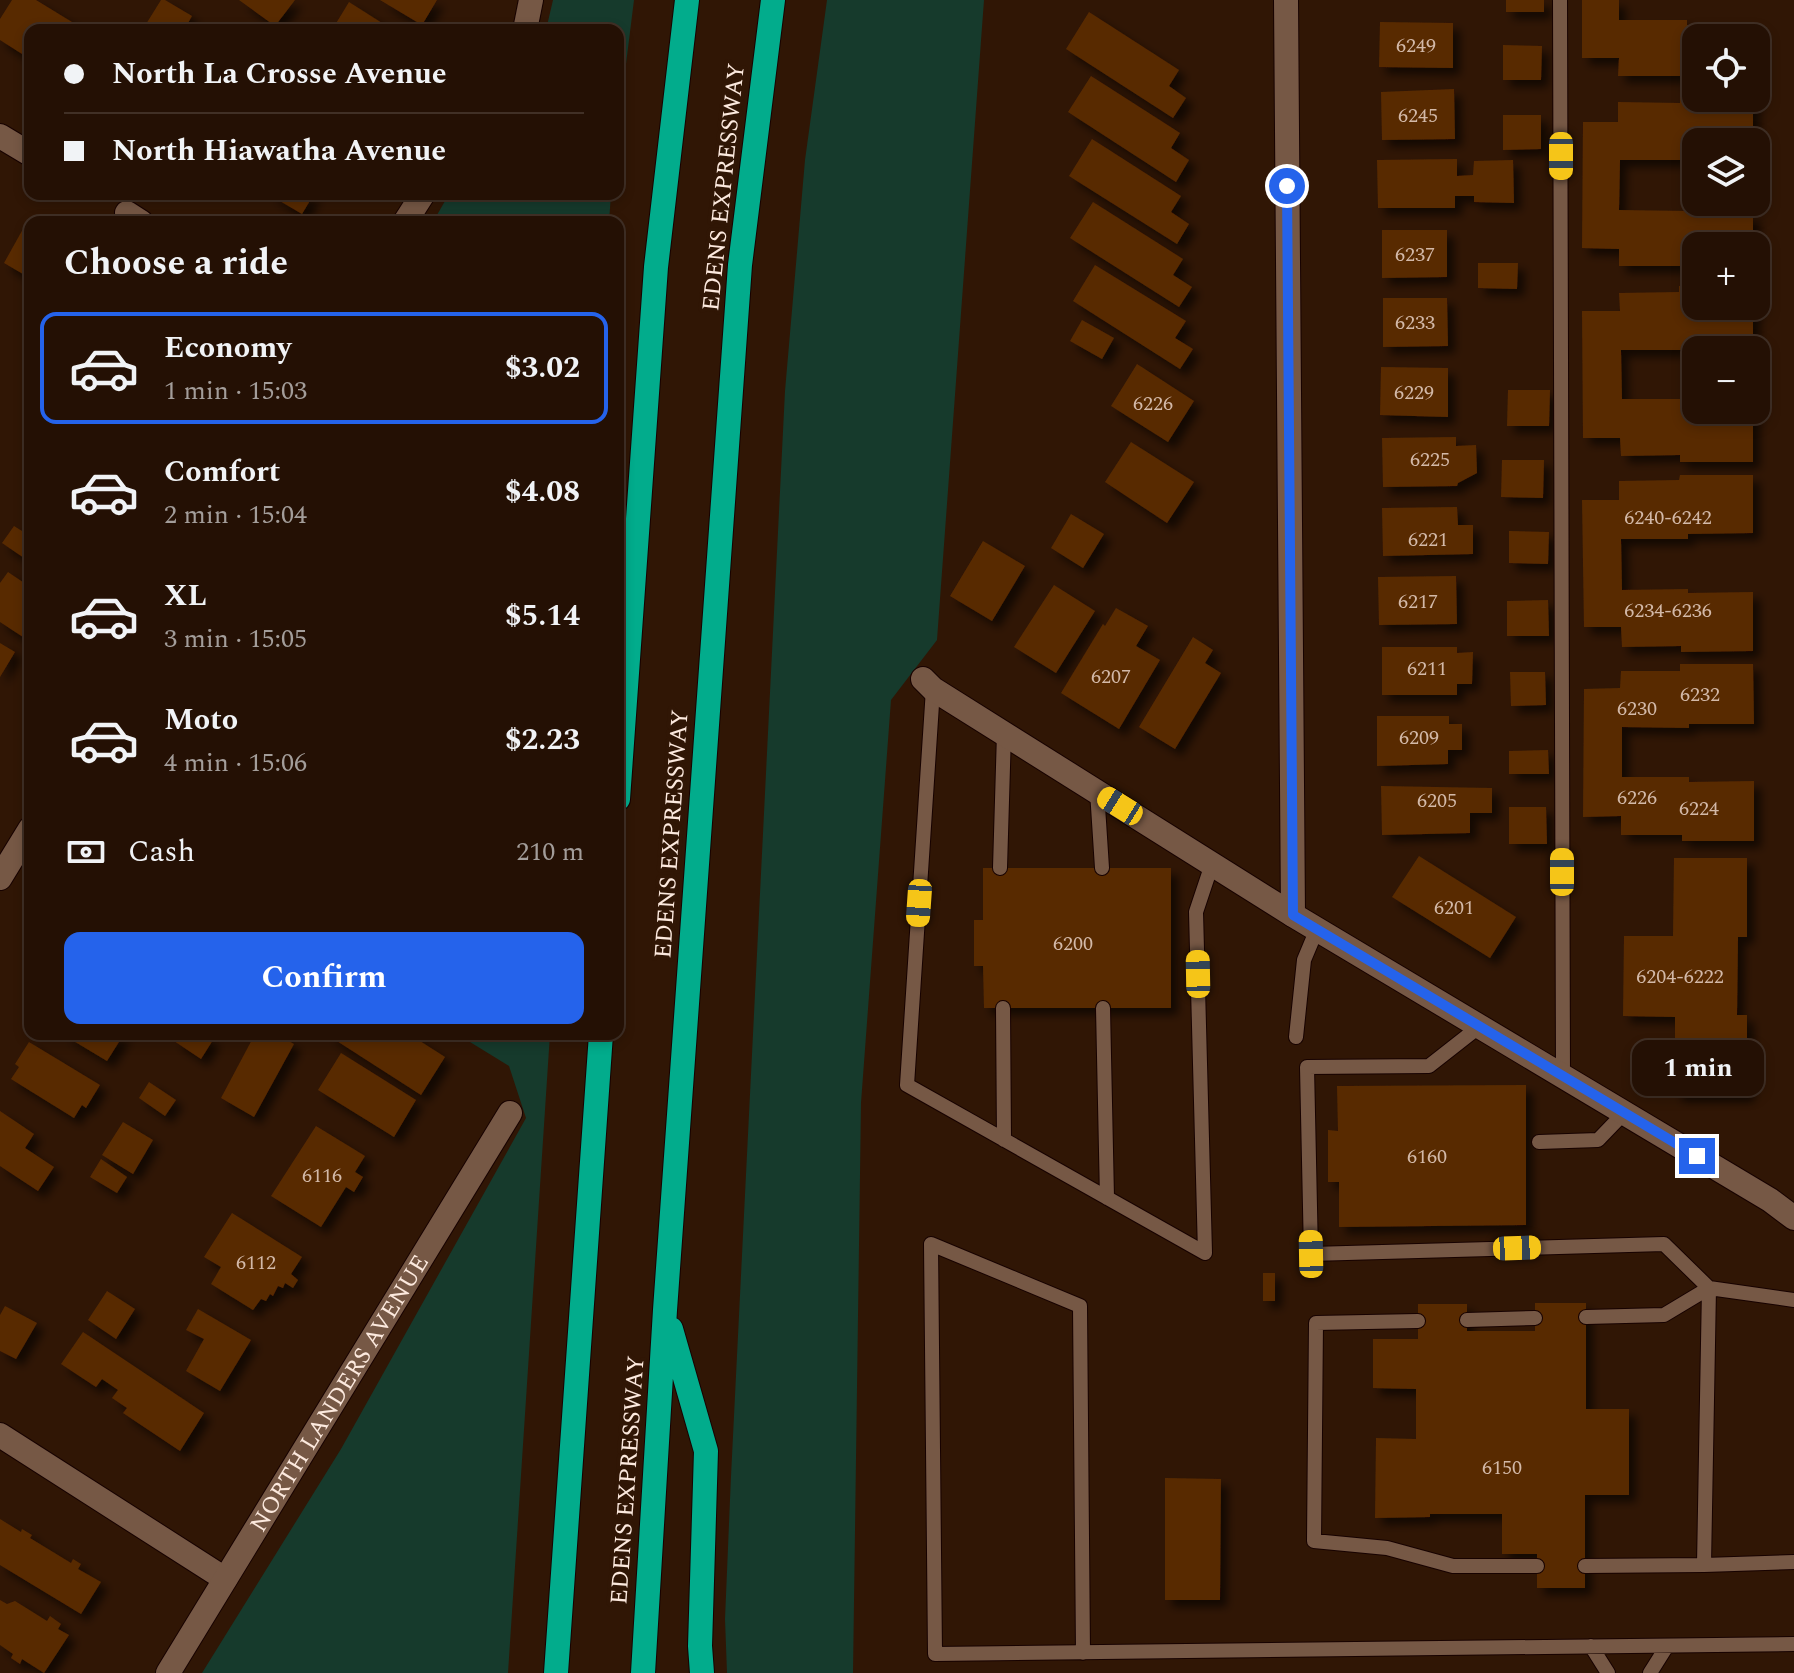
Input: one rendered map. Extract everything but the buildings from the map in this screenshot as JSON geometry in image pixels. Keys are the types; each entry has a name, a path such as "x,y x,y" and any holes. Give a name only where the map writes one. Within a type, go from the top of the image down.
{"highway":[{"path":"624,715 656,267 687,0"},
{"name":"EDENS EXPRESSWAY","path":"643,1673 665,1310 740,265 773,0"},
{"path":"556,1673 601,1040"},
{"path":"665,1310 706,1451 700,1646 702,1673"}],"street":[{"path":"526,24 531,0"},
{"path":"1286,0 1293,915"},
{"path":"0,136 24,150"},
{"path":"928,684 1293,915 1770,1200 1794,1218"},
{"path":"0,878 24,839"},
{"name":"NORTH LANDERS AVENUE","path":"168,1673 510,1113"},
{"path":"0,1435 225,1579"}],"lane":[{"path":"1560,0 1563,1076"},
{"path":"928,684 907,1085 1205,1253 1196,912 1212,864"},
{"path":"1000,868 1004,733"},
{"path":"1097,791 1102,868"},
{"path":"1296,1037 1304,960 1317,929"},
{"path":"1003,1008 1004,1140"},
{"path":"1103,1008 1107,1198"},
{"path":"1480,1026 1429,1066 1307,1067 1311,1254 1664,1244 1709,1288 1794,1300"},
{"path":"1539,1142 1598,1140 1624,1113"},
{"path":"1083,1653 1080,1306 931,1244 935,1654 1083,1653 1794,1644"},
{"path":"1586,1317 1664,1315 1709,1288"},
{"path":"1704,1565 1709,1288"},
{"path":"1467,1320 1535,1318"},
{"path":"1418,1321 1316,1323 1314,1541 1387,1548 1453,1566 1537,1566"},
{"path":"1585,1566 1794,1562"},
{"path":"1591,1646 1608,1673"},
{"path":"1650,1673 1667,1646"}],"green space":[{"path":"553,0 634,0 624,80 624,24 547,24"},
{"path":"827,0 984,0 937,640 891,700 861,1103 853,1673 727,1673 725,1619 731,1476 785,391 805,160"},
{"path":"446,200 611,200 609,216 436,216"},
{"path":"467,1040 550,1040 508,1673 202,1673 341,1449 526,1118 509,1066"}],"route":[{"path":"1287,186 1293,915 1697,1156"}]}
